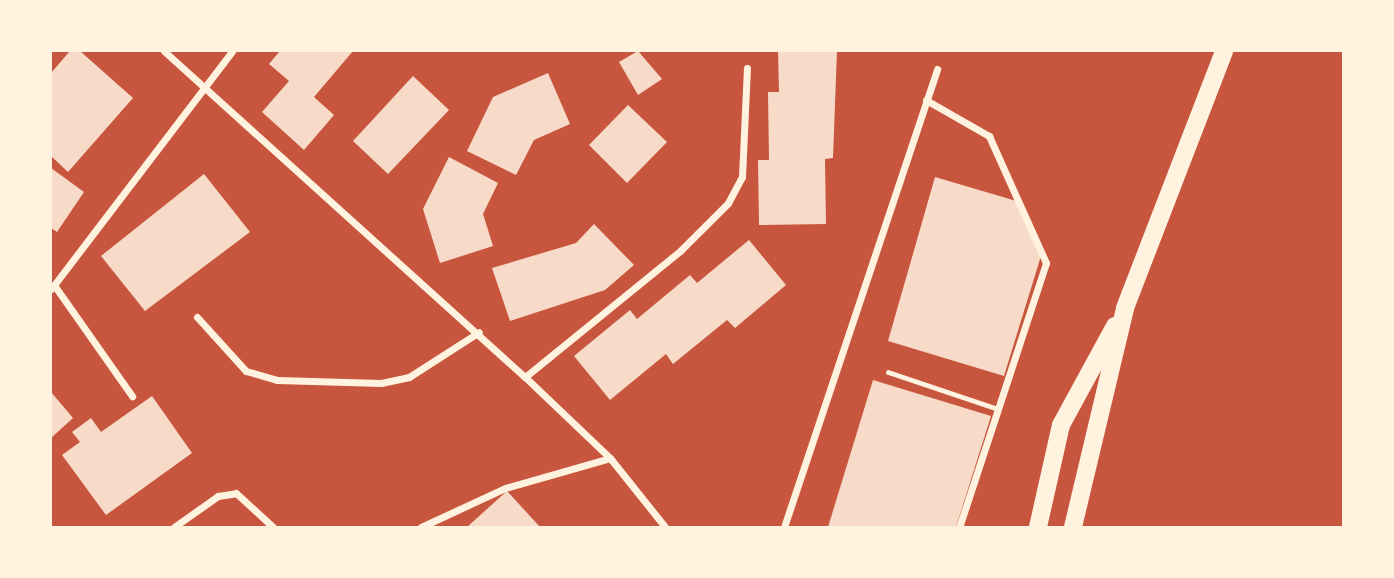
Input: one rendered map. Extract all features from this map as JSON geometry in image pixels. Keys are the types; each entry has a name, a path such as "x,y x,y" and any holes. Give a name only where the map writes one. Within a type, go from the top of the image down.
{"main road":[{"path":"1038,527 1061,425 1125,308 1224,51"},
{"path":"1073,527 1125,308"}],"street":[{"path":"164,51 206,83 479,332 610,458 665,527"},
{"path":"132,396 53,287 232,51"},
{"path":"526,377 680,251 728,203 742,177 747,68"},
{"path":"784,527 937,69"},
{"path":"926,100 989,136 1046,263 959,527"},
{"path":"197,317 246,371 277,380 381,383 409,377 479,332"},
{"path":"421,527 505,488 610,458"},
{"path":"174,527 218,496 236,493 273,527"}],"lane":[{"path":"888,372 998,409"}],"building":[{"path":"70,51 80,51 133,98 68,172 51,156 51,73"},
{"path":"280,51 353,51 314,97 334,115 304,150 262,112 289,81 269,64"},
{"path":"638,51 662,79 638,95 619,62"},
{"path":"778,51 837,51 833,158 825,159 826,224 759,225 758,160 769,160 768,92 779,92"},
{"path":"548,73 570,124 534,140 516,175 467,151 493,97"},
{"path":"413,76 449,110 388,174 353,141"},
{"path":"628,105 667,142 627,183 589,145"},
{"path":"449,157 498,183 483,214 493,246 440,263 423,209"},
{"path":"51,168 84,192 57,232 51,228"},
{"path":"204,174 250,232 145,311 101,256"},
{"path":"935,177 1020,202 1041,256 1004,376 888,341"},
{"path":"594,224 634,265 605,290 510,321 492,268 576,243"},
{"path":"749,240 786,285 735,328 727,320 673,364 666,354 610,400 574,356 630,310 637,319 690,275 697,283"},
{"path":"873,380 991,416 956,527 828,527"},
{"path":"51,392 73,418 51,438"},
{"path":"152,396 192,453 106,515 62,455 80,442 72,432 91,418 101,432"},
{"path":"507,491 540,527 467,527"}]}
